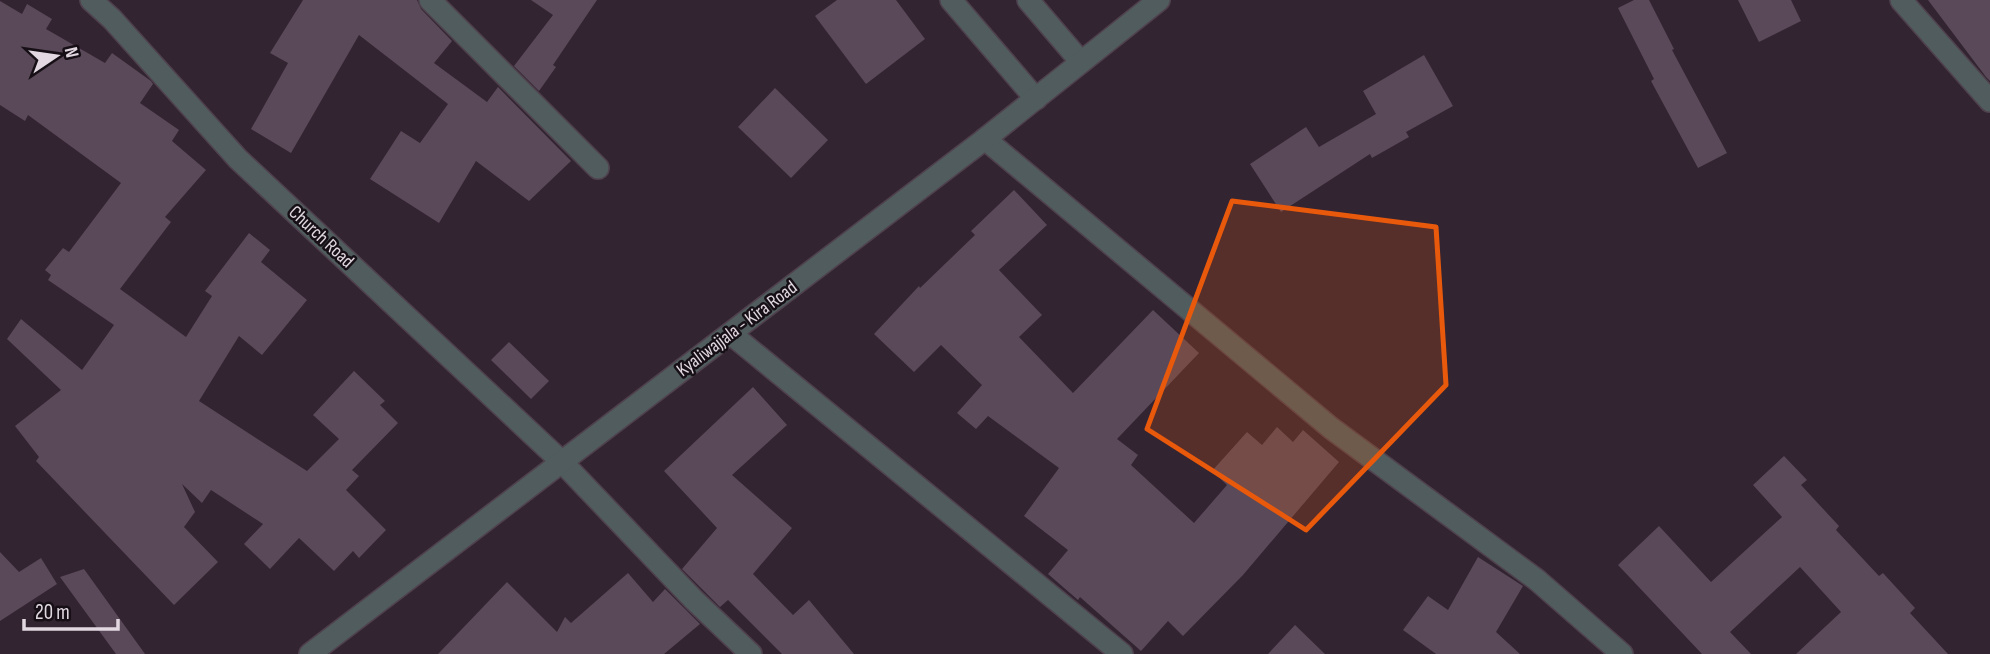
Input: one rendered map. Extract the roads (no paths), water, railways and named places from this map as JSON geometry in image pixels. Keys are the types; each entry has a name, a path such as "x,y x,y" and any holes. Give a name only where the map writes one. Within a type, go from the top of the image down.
{"street":[{"name":"Church Road","path":"91,0 238,159 562,462 694,600 751,654"},
{"path":"111,19 122,0"},
{"path":"430,0 598,167"},
{"path":"951,0 1036,99"},
{"path":"1028,0 1081,61"},
{"name":"Kyaliwajjala - Kira Road","path":"310,654 985,139 1159,0"},
{"path":"1901,0 1990,101"},
{"path":"985,139 1331,428 1537,580 1622,654"},
{"path":"731,334 1122,654"}]}
